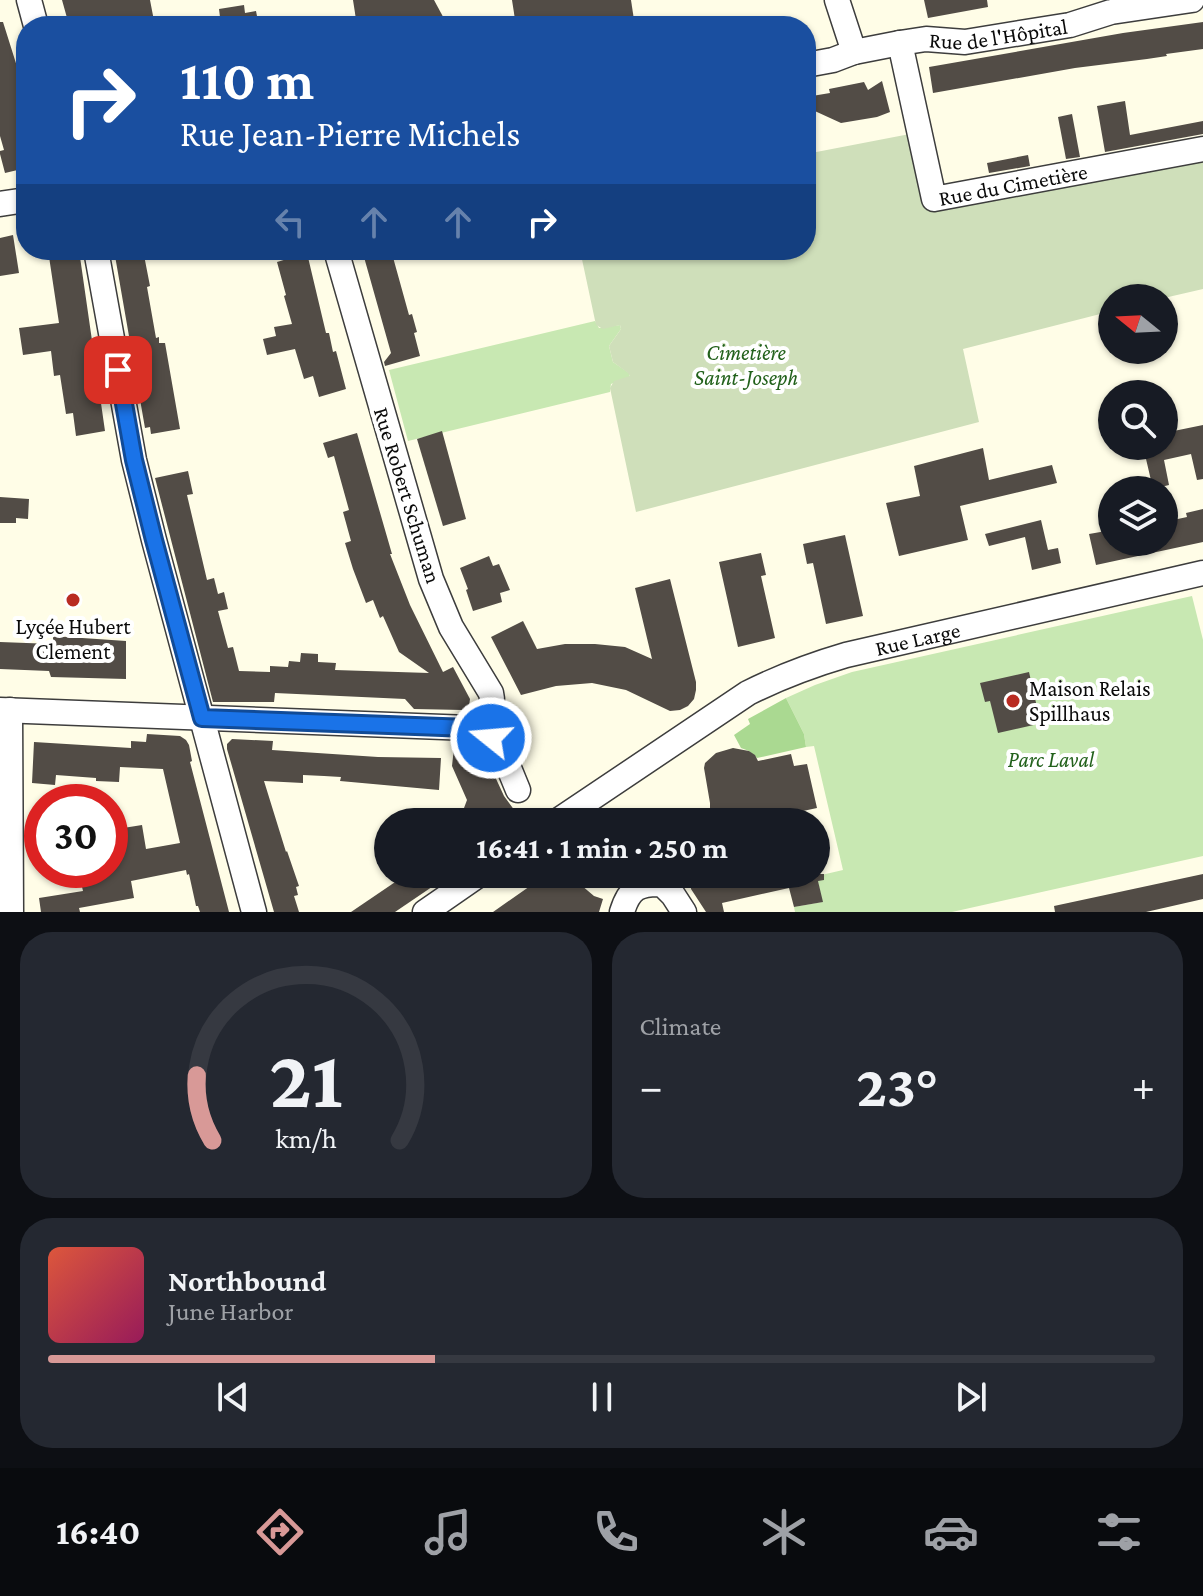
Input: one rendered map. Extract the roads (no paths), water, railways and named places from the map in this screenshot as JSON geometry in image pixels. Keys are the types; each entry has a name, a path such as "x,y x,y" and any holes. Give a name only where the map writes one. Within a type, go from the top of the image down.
{"street":[{"path":"837,0 854,52"},
{"name":"Rue de l'Hôpital","path":"816,63 900,43 926,39 965,42 1070,25 1111,12 1192,0"},
{"name":"Rue du Cimetière","path":"900,43 934,199 1203,149"},
{"path":"98,260 134,460 254,912"},
{"name":"Rue Robert Schuman","path":"339,260 431,579 451,627 491,693 492,713 480,726"},
{"name":"Rue Large","path":"577,808 748,693 776,678 846,655 1203,573"},
{"path":"11,912 5,710 480,726 502,751 518,790"},
{"path":"624,905 635,889 645,883 662,884 684,912"},
{"path":"425,912 460,888"}],"place":[{"name":"Lyçée Hubert Clement","path":"73,600"},
{"name":"Maison Relais Spillhaus","path":"1013,701"}],"park label":[{"name":"Cimetière Saint-Joseph","path":"746,364"},
{"name":"Parc Laval","path":"1051,759"}]}
